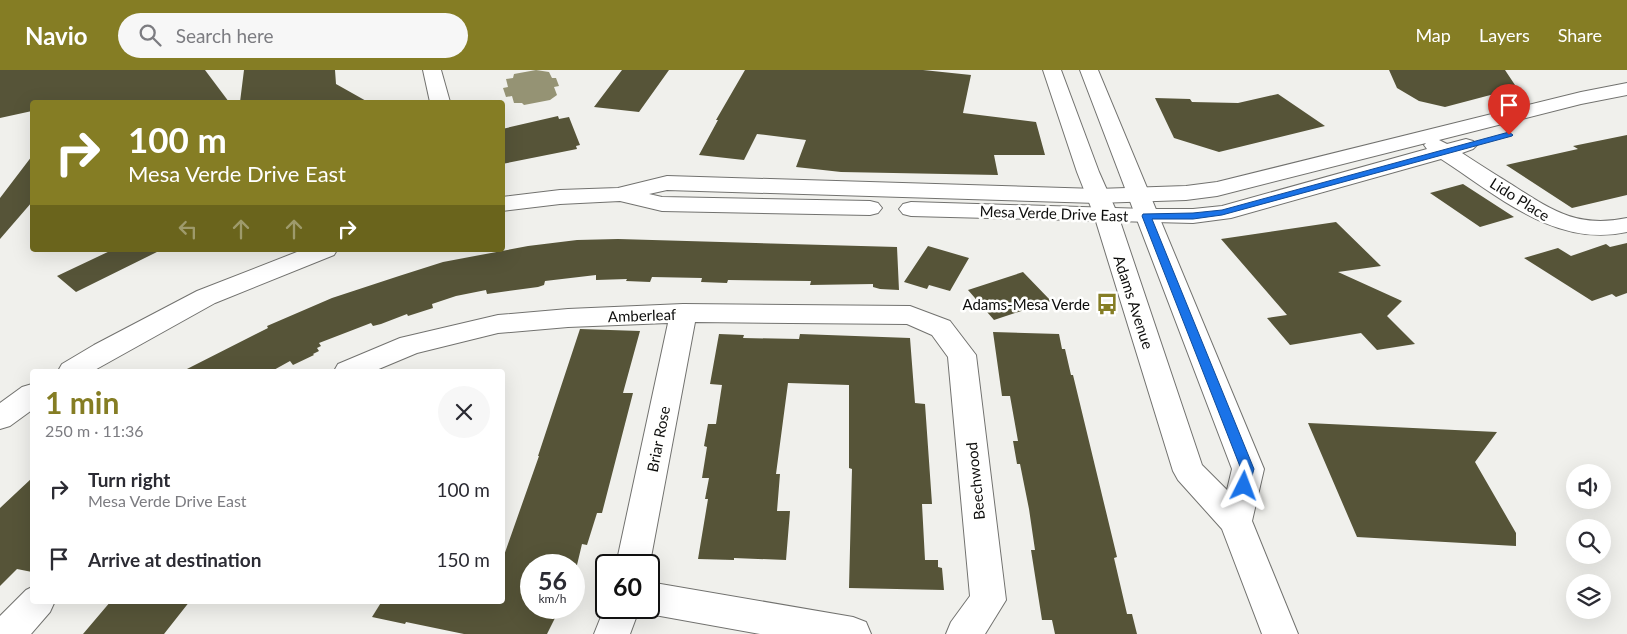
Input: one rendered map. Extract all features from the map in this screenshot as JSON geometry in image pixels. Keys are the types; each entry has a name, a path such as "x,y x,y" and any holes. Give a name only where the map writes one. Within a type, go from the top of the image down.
{"street":[{"path":"416,70 422,100"},
{"path":"432,70 440,100"},
{"name":"Adams Avenue","path":"1052,70 1102,205 1189,471 1236,521 1280,634"},
{"path":"1089,70 1248,469 1236,521"},
{"name":"Mesa Verde Drive East","path":"1143,206 1186,193 1217,188 1627,88"},
{"name":"Mesa Verde Drive East","path":"505,204 560,197 618,194 662,204 1102,205 1143,206 1193,216 1222,212 1445,151 1627,106"},
{"name":"Lido Place","path":"1423,137 1543,214 1557,221 1576,226 1603,229 1627,225"},
{"path":"75,369 206,297 321,252"},
{"name":"Amberleaf","path":"353,369 410,346 498,324 568,318 683,313 910,315 941,328"},
{"name":"Briar Rose","path":"635,554 683,313"},
{"name":"Beechwood","path":"941,328 962,355 988,600 964,634"},
{"path":"0,418 30,396"},
{"path":"660,600 853,634"},
{"path":"7,634 35,604"},
{"path":"612,634 618,619"}],"shaded area":[{"path":"536,70 549,72 552,78 556,78 559,86 554,87 557,95 550,100 524,105 522,103 514,103 512,96 506,97 503,88 508,87 506,79 513,78 514,74"}],"building":[{"path":"0,70 205,70 228,100 30,100 30,111 0,118"},
{"path":"244,70 335,70 336,84 364,100 240,100"},
{"path":"622,70 669,70 639,112 594,107"},
{"path":"745,70 923,70 971,75 963,113 1036,122 1045,155 994,155 998,175 841,172 796,167 806,140 757,134 744,160 699,155 718,120 716,120"},
{"path":"1389,70 1505,70 1517,88 1445,107 1419,101 1397,88"},
{"path":"1278,94 1325,126 1219,152 1174,138 1155,98 1190,99 1192,102 1238,103"},
{"path":"558,116 559,119 569,117 580,145 576,146 577,149 505,163 505,128"},
{"path":"1627,135 1627,195 1572,208 1506,165 1578,149 1573,146"},
{"path":"30,159 30,204 0,239 0,198"},
{"path":"1463,184 1514,217 1480,227 1430,193"},
{"path":"1336,222 1381,266 1338,272 1402,301 1387,316 1415,344 1377,350 1361,333 1290,345 1267,318 1287,315 1221,239"},
{"path":"618,239 897,247 899,290 880,289 873,287 873,284 810,285 811,281 728,280 727,283 701,282 702,278 652,277 650,282 626,281 627,279 596,280 596,275 545,281 544,285 538,287 487,294 486,290 456,296 432,304 433,308 408,316 407,314 373,326 371,323 319,343 321,346 317,348 319,351 314,355 293,365 290,361 276,369 187,369 268,328 267,326 332,298 443,262 505,252 505,250 528,246 577,240"},
{"path":"1627,243 1627,293 1616,297 1612,294 1592,301 1524,258 1558,248 1571,256 1606,244 1610,247"},
{"path":"928,246 969,258 950,291 929,285 927,289 904,282"},
{"path":"108,252 157,252 76,292 57,276"},
{"path":"1023,272 1051,301 994,320 968,290"},
{"path":"580,329 640,331 623,393 633,393 602,513 597,513 587,545 582,544 580,554 520,554 520,619 554,619 547,634 464,634 372,617 380,604 505,604 505,552 539,456"},
{"path":"993,332 1059,334 1062,349 1065,349 1071,375 1073,375 1117,557 1114,558 1127,614 1132,614 1137,634 1055,634 1052,620 1042,620 1031,550 1035,550 1029,509 1020,464 1017,464 1013,441 1018,441 1010,396 1002,396"},
{"path":"719,334 744,335 743,338 799,339 800,334 910,338 915,403 925,404 932,504 922,504 925,560 938,560 938,567 942,568 944,590 849,588 852,469 849,468 849,385 788,383 776,474 780,474 777,511 790,511 786,560 698,559 708,499 705,499 709,478 702,478 707,447 704,446 708,424 716,424 722,385 710,384"},
{"path":"1308,423 1497,432 1475,462 1516,533 1516,546 1357,537"},
{"path":"30,480 30,572 17,569 0,586 0,508"},
{"path":"108,604 188,604 164,634 83,634"}],"place":[{"name":"Adams-Mesa Verde","path":"1107,304"}],"route":[{"path":"1244,486 1248,469 1146,216 1193,216 1222,212 1509,135"}]}
